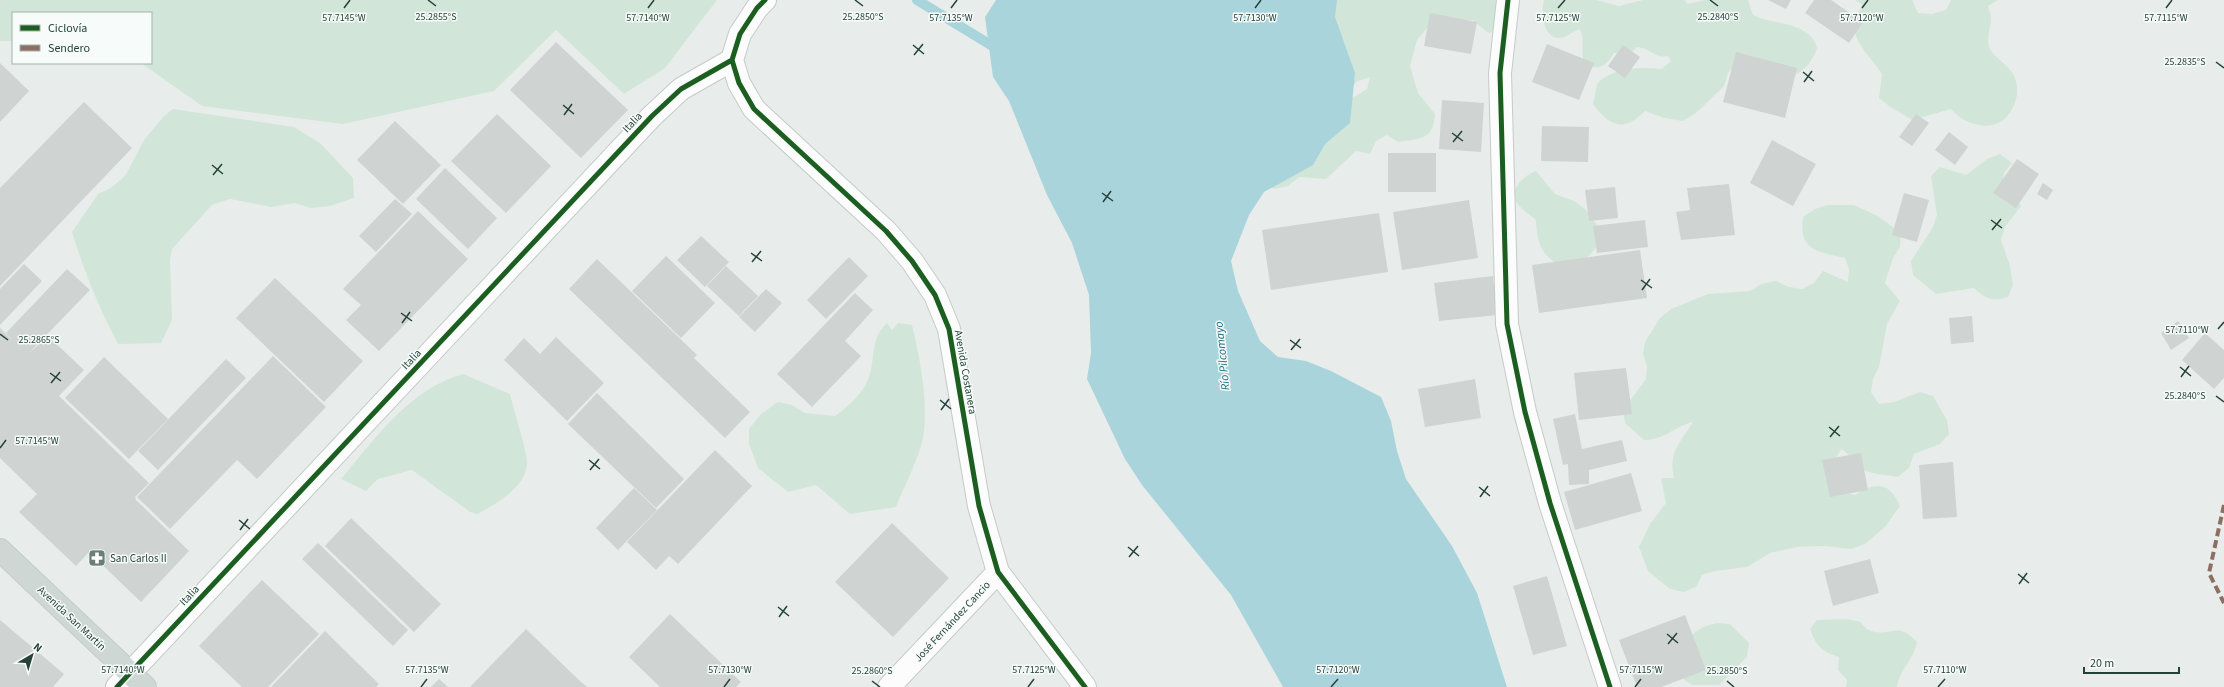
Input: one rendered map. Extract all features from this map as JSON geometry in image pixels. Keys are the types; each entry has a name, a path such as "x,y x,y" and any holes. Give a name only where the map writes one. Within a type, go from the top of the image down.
{"main road":[{"name":"Avenida San Martín","path":"0,550 131,682"}],"street":[{"path":"732,60 740,34 764,0"},
{"path":"1508,0 1500,73 1508,324 1525,412 1550,503 1610,687"},
{"name":"Avenida Costanera","path":"732,60 739,83 754,109 886,232 912,261 935,295 949,329 979,506 998,572 1085,687"},
{"name":"Italia","path":"131,682 652,116 681,89 732,60"},
{"name":"José Fernández Cancio","path":"889,687 998,572"}],"green space":[{"path":"0,0 717,0 665,68 624,94 556,30 494,91 343,124 202,106 142,64 152,64 152,12 12,12 12,41 0,41"},
{"path":"1269,0 1495,0 1506,16 1500,29 1488,33 1473,20 1434,20 1417,40 1410,66 1418,93 1435,114 1432,129 1424,137 1398,142 1387,135 1376,141 1370,154 1356,151 1326,179 1299,177 1288,186 1274,189 1263,182 1344,103 1367,89 1370,77 1358,81 1348,90"},
{"path":"1544,0 1596,0 1619,6 1643,0 1685,0 1687,4 1706,0 1748,0 1753,15 1799,28 1813,39 1817,48 1813,58 1807,66 1799,73 1790,76 1740,58 1728,73 1724,86 1696,113 1683,121 1664,118 1645,111 1630,122 1617,124 1611,122 1599,112 1593,104 1597,84 1603,78 1619,71 1636,68 1662,69 1671,61 1668,56 1663,57 1656,55 1646,49 1637,47 1627,53 1614,53 1603,66 1587,67 1582,53 1582,34 1580,29 1562,38 1554,37 1549,34 1544,24"},
{"path":"1855,0 1912,0 1918,13 1932,14 1946,10 1951,0 1998,0 1988,6 1991,22 1988,41 1992,52 2010,70 2016,81 2016,97 2010,112 1999,122 1986,126 1964,120 1951,109 1912,120 1889,106 1879,98 1882,74 1864,50 1855,34 1857,16 1863,5"},
{"path":"173,109 294,127 320,143 353,178 354,198 330,206 311,208 295,203 271,207 230,199 212,205 172,249 170,260 172,320 161,343 118,344 92,289 72,232 98,194 111,188 125,176 144,140 163,117"},
{"path":"2000,154 2012,163 2004,173 2002,187 2013,195 2021,206 2005,227 2001,240 2010,266 2013,285 2008,297 1994,299 1986,297 1974,288 1936,294 1913,275 1911,261 1933,227 1937,215 1931,176 1940,167 1966,175 1987,159"},
{"path":"1536,171 1555,194 1574,201 1585,209 1597,225 1602,229 1602,234 1595,249 1579,263 1572,265 1559,265 1553,261 1541,246 1537,234 1536,220 1523,210 1517,203 1515,198 1516,188 1523,179"},
{"path":"1827,205 1854,205 1878,216 1901,233 1900,247 1893,258 1885,283 1900,301 1887,324 1879,367 1873,379 1871,392 1879,404 1894,402 1920,392 1933,396 1947,420 1949,434 1940,444 1914,454 1909,468 1898,477 1877,474 1862,469 1858,467 1841,449 1835,460 1842,492 1855,495 1869,488 1881,486 1891,492 1900,506 1885,527 1865,544 1851,549 1824,546 1797,547 1770,553 1747,567 1715,571 1702,575 1696,587 1684,592 1670,589 1648,571 1639,547 1650,524 1666,503 1661,478 1674,478 1673,462 1676,448 1693,422 1659,437 1644,440 1625,423 1623,410 1646,379 1647,366 1643,354 1645,342 1660,318 1671,309 1708,294 1750,291 1761,284 1776,281 1789,287 1802,289 1814,283 1823,271 1848,282 1849,269 1845,258 1826,254 1812,248 1804,237 1802,228 1803,217 1815,209"},
{"path":"887,323 892,330 898,323 912,325 921,366 925,411 925,425 921,446 896,507 850,514 816,485 788,492 758,468 749,444 749,429 761,414 778,402 792,405 805,413 835,416 856,398 868,381 872,367 874,347 878,334"},
{"path":"463,374 510,394 527,458 525,472 515,488 492,506 477,514 470,512 412,470 378,479 366,491 341,479 380,432 410,403 426,391 444,381"},
{"path":"1844,619 1860,622 1865,628 1876,632 1898,630 1910,635 1917,642 1913,655 1901,675 1897,687 1846,687 1847,680 1838,670 1839,657 1820,648 1810,629 1817,620"},
{"path":"1717,623 1730,624 1749,643 1747,657 1719,685 1692,685 1682,678 1676,655 1693,634 1709,625"}],"water":[{"name":"Río Pilcomayo","path":"996,0 1337,0 1335,17 1355,73 1350,123 1325,144 1313,165 1264,192 1249,215 1231,261 1238,291 1260,341 1278,357 1306,361 1331,371 1381,397 1391,421 1397,451 1406,479 1452,546 1477,593 1507,687 1283,687 1231,595 1142,485 1125,459 1087,379 1091,353 1089,295 1072,243 1047,195 1009,101 993,77 985,17"}],"building":[{"path":"1768,0 1791,0 1786,9"},
{"path":"1814,0 1831,0 1863,22 1849,43 1805,13"},
{"path":"1430,13 1477,22 1471,54 1424,46"},
{"path":"556,42 628,110 581,158 510,90"},
{"path":"1547,44 1594,63 1579,100 1532,82"},
{"path":"1623,45 1640,57 1625,78 1608,66"},
{"path":"1736,52 1797,68 1785,118 1723,102"},
{"path":"0,63 29,91 0,122"},
{"path":"1442,100 1484,103 1481,152 1439,149"},
{"path":"84,102 132,148 0,286 0,188"},
{"path":"497,114 551,166 506,213 451,161"},
{"path":"1916,114 1929,123 1912,146 1899,137"},
{"path":"395,121 441,165 403,204 357,160"},
{"path":"1542,126 1589,127 1588,162 1541,161"},
{"path":"1949,132 1968,147 1955,165 1935,150"},
{"path":"1772,140 1816,164 1793,206 1750,183"},
{"path":"1388,153 1436,153 1436,192 1388,192"},
{"path":"2017,159 2039,174 2016,208 1993,193"},
{"path":"445,168 497,218 468,249 416,199"},
{"path":"2043,183 2053,190 2047,200 2037,194"},
{"path":"1729,184 1735,235 1681,240 1676,212 1690,210 1687,188"},
{"path":"1615,187 1618,218 1589,221 1585,190"},
{"path":"1904,193 1929,200 1917,242 1892,235"},
{"path":"395,199 412,214 376,252 359,236"},
{"path":"1469,200 1478,258 1402,270 1393,212"},
{"path":"418,211 468,259 379,351 346,320 361,305 343,289"},
{"path":"1379,213 1388,272 1271,290 1262,230"},
{"path":"1645,220 1648,247 1597,253 1593,226"},
{"path":"701,236 729,262 705,287 677,260"},
{"path":"1640,250 1647,298 1539,313 1532,265"},
{"path":"666,256 715,303 681,338 632,291"},
{"path":"849,257 868,276 826,319 807,300"},
{"path":"597,259 697,355 694,358 750,412 725,438 569,289"},
{"path":"24,264 42,281 0,325 0,289"},
{"path":"726,266 758,296 739,316 707,286"},
{"path":"67,269 90,290 28,354 48,336 84,370 59,396 149,483 135,497 136,500 189,551 141,602 89,552 76,566 19,512 37,494 0,458 0,328 14,342 6,333"},
{"path":"1493,276 1497,315 1439,321 1434,283"},
{"path":"275,278 363,361 324,402 236,318"},
{"path":"766,289 782,303 755,332 739,317"},
{"path":"855,293 873,310 845,341 861,356 812,407 777,374"},
{"path":"1972,316 1974,342 1951,344 1949,318"},
{"path":"2178,321 2189,338 2171,350 2161,333"},
{"path":"2205,333 2224,350 2224,378 2214,389 2182,360"},
{"path":"556,337 604,383 567,421 504,360 524,338 540,354"},
{"path":"273,356 326,407 257,479 237,460 170,529 137,497"},
{"path":"104,357 168,419 129,459 65,398"},
{"path":"226,359 246,378 158,470 138,451"},
{"path":"1626,368 1632,414 1579,420 1574,373"},
{"path":"1475,379 1481,418 1425,427 1418,389"},
{"path":"597,393 684,479 656,508 568,424"},
{"path":"1575,414 1582,449 1622,440 1627,461 1589,470 1589,484 1569,485 1568,464 1563,465 1553,419"},
{"path":"715,450 752,486 678,564 669,556 656,570 627,542"},
{"path":"1861,453 1868,490 1830,497 1822,460"},
{"path":"1953,462 1957,517 1923,519 1919,465"},
{"path":"1631,473 1642,511 1575,530 1564,492"},
{"path":"634,488 657,510 618,550 596,528"},
{"path":"351,518 441,604 414,632 325,546"},
{"path":"892,523 949,578 893,637 835,582"},
{"path":"318,543 408,630 393,646 302,559"},
{"path":"1870,559 1879,593 1833,606 1824,571"},
{"path":"1547,576 1567,646 1533,655 1513,586"},
{"path":"262,580 319,634 268,687 242,687 199,646"},
{"path":"670,614 741,682 736,687 660,687 629,657"},
{"path":"1685,615 1706,670 1661,687 1637,687 1619,640"},
{"path":"0,620 64,674 53,687 0,687"},
{"path":"526,629 580,681 587,687 470,687"},
{"path":"325,631 379,684 376,687 271,687"},
{"path":"439,679 448,687 431,687"}],"waterway":[{"path":"917,0 999,50"}],"marked path":[{"path":"2224,505 2209,573 2224,603"}],"cycle path":[{"path":"765,0 757,8 740,34 732,60 739,83 754,109 886,231 912,261 935,295 949,329 979,506 998,572 1085,687"},
{"path":"1508,0 1500,73 1507,324 1525,412 1550,503 1610,687"},
{"path":"117,687 652,116 681,89 732,60"}],"place":[{"name":"San Carlos II","path":"97,558"}]}
